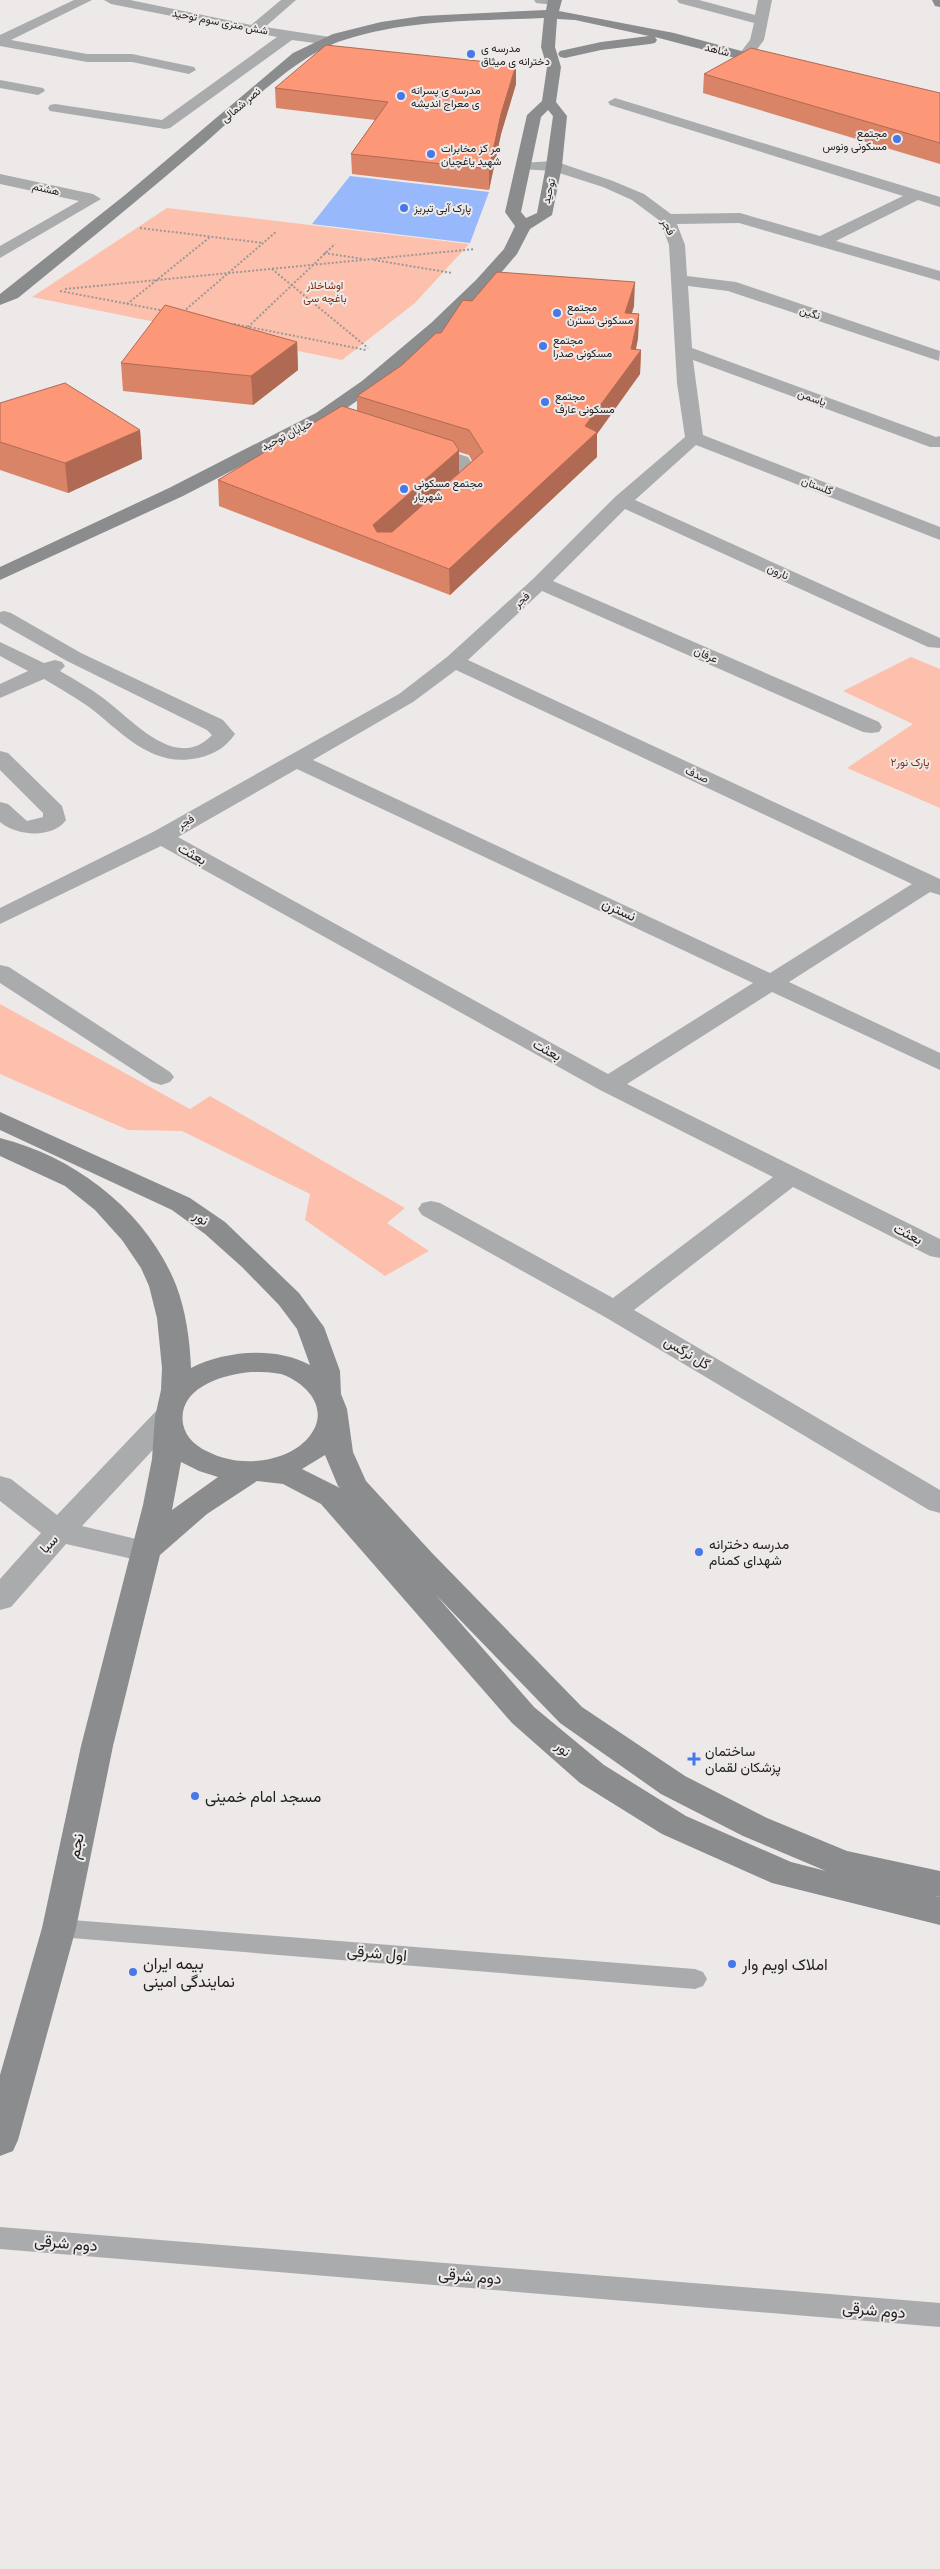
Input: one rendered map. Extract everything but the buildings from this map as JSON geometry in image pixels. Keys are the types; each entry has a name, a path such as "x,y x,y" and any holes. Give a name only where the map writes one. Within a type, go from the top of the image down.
{"main road":[{"name":"نصر شمالی","path":"0,300 12,294 100,224 298,56 330,41 381,26 422,20 526,14 550,7 574,23"},
{"path":"523,226 513,212 534,115 549,102 554,67 548,47 550,7"},
{"path":"554,67 571,48 574,23"},
{"name":"شاهد","path":"574,23 655,40 698,46 790,68"},
{"name":"شاهد","path":"574,23 674,37 698,46"},
{"path":"565,54 608,45 655,40"},
{"name":"توحید","path":"523,226 544,215 554,166 560,116 549,102"},
{"name":"خیابان توحید","path":"0,574 176,492 322,417 368,385 437,328 487,278 514,245 523,226"},
{"name":"نور","path":"0,1120 181,1204 215,1228 271,1280 289,1299 310,1328 326,1371 338,1452 353,1486 421,1561 571,1715 673,1785 755,1827 842,1863 940,1884"},
{"path":"0,1146 73,1180 116,1214 154,1270 168,1302 176,1368 170,1414 171,1435 184,1452 206,1464 234,1471 258,1470 293,1462 316,1448 330,1430 330,1402 315,1380 297,1369 274,1363 250,1362 226,1365 204,1373 186,1385 170,1414"},
{"name":"نجم","path":"0,2140 59,1928 97,1746 146,1551 162,1497 168,1458 170,1414"},
{"path":"146,1551 201,1501 258,1470"},
{"name":"نور","path":"258,1470 291,1476 332,1497 523,1714 592,1774 674,1825 784,1874 940,1910"}],"street":[{"path":"0,41 85,0"},
{"name":"شش متری سوم توحید","path":"111,0 254,30 330,41"},
{"path":"254,30 289,0"},
{"path":"684,0 761,21"},
{"path":"744,57 758,40 765,0"},
{"path":"55,108 165,125 289,35"},
{"path":"0,41 87,58 132,58 189,70"},
{"path":"0,84 38,90"},
{"path":"615,102 940,202"},
{"name":"فجر","path":"0,916 161,837 406,698 454,661 540,583 622,501 694,438 684,351 677,245 666,219 638,197 554,166 524,166"},
{"name":"هشتم","path":"0,179 93,199 0,253"},
{"path":"821,242 916,195"},
{"path":"666,219 740,218 940,276"},
{"name":"نگین","path":"679,280 730,286 939,356"},
{"name":"یاسمن","path":"684,351 936,443 940,441"},
{"path":"322,417 341,423"},
{"name":"گلستان","path":"694,438 940,534"},
{"path":"406,443 461,461 472,477 436,508"},
{"name":"نارون","path":"622,501 934,643"},
{"name":"عرفان","path":"540,583 872,727"},
{"path":"0,648 85,695 135,735 162,752 188,756 216,745 224,734 215,725 74,657 4,617"},
{"path":"0,692 74,657"},
{"name":"صدف","path":"454,661 935,886"},
{"path":"0,758 54,812 55,820 38,828 22,828 10,820 0,809"},
{"name":"نسترن","path":"296,760 773,982 940,1062"},
{"name":"بعثت","path":"161,837 609,1085 940,1250"},
{"path":"609,1085 773,982 935,886"},
{"path":"0,972 161,1077"},
{"path":"615,1311 791,1176"},
{"name":"گل نرگس","path":"431,1209 615,1311 940,1503"},
{"path":"0,1486 59,1532 170,1414"},
{"name":"سبا","path":"0,1599 59,1532 146,1551"}],"lane":[{"name":"اول شرقی","path":"59,1928 695,1979"},
{"name":"دوم شرقی","path":"0,2238 940,2315"}],"path":[{"path":"100,224 263,243"},
{"path":"190,316 181,314 277,231"},
{"path":"127,304 210,237"},
{"path":"247,327 335,244"},
{"path":"172,312 55,290 514,245"},
{"path":"324,253 487,278"},
{"path":"228,323 372,351 272,269"}],"green space":[{"name":"اوشاخلار باغچه سی","path":"167,208 469,244 415,303 342,360 32,297"},
{"name":"پارک نور۲","path":"911,657 940,669 940,808 847,768 913,724 843,691"},
{"path":"0,1004 190,1109 210,1096 405,1208 387,1223 429,1251 385,1276 305,1220 310,1194 182,1131 128,1130 0,1074"}],"water":[{"name":"پارک آبی تبریز","path":"350,176 489,192 470,243 312,224"}],"place":[{"name":"مدرسه ی دخترانه ی میثاق","path":"471,54"},
{"name":"مدرسه ی پسرانه ی معراج اندیشه","path":"401,96"},
{"name":"مجتمع مسکونی ونوس","path":"897,139"},
{"name":"مر کز مخابرات شهید یاغچیان","path":"431,154"},
{"name":"پارک آبی تبریز","path":"404,208"},
{"name":"مجتمع مسکونی نسترن","path":"557,313"},
{"name":"مجتمع مسکونی صدرا","path":"543,346"},
{"name":"مجتمع مسکونی عارف","path":"545,402"},
{"name":"مجتمع مسکونی شهریار","path":"404,489"},
{"name":"مدرسه دخترانه شهدای کمنام","path":"699,1552"},
{"name":"ساختمان پزشکان لقمان","path":"694,1759"},
{"name":"مسجد امام خمینی","path":"195,1796"},
{"name":"املاک اویم وار","path":"732,1964"},
{"name":"بیمه ایران نمایندگی امینی","path":"133,1972"}]}
